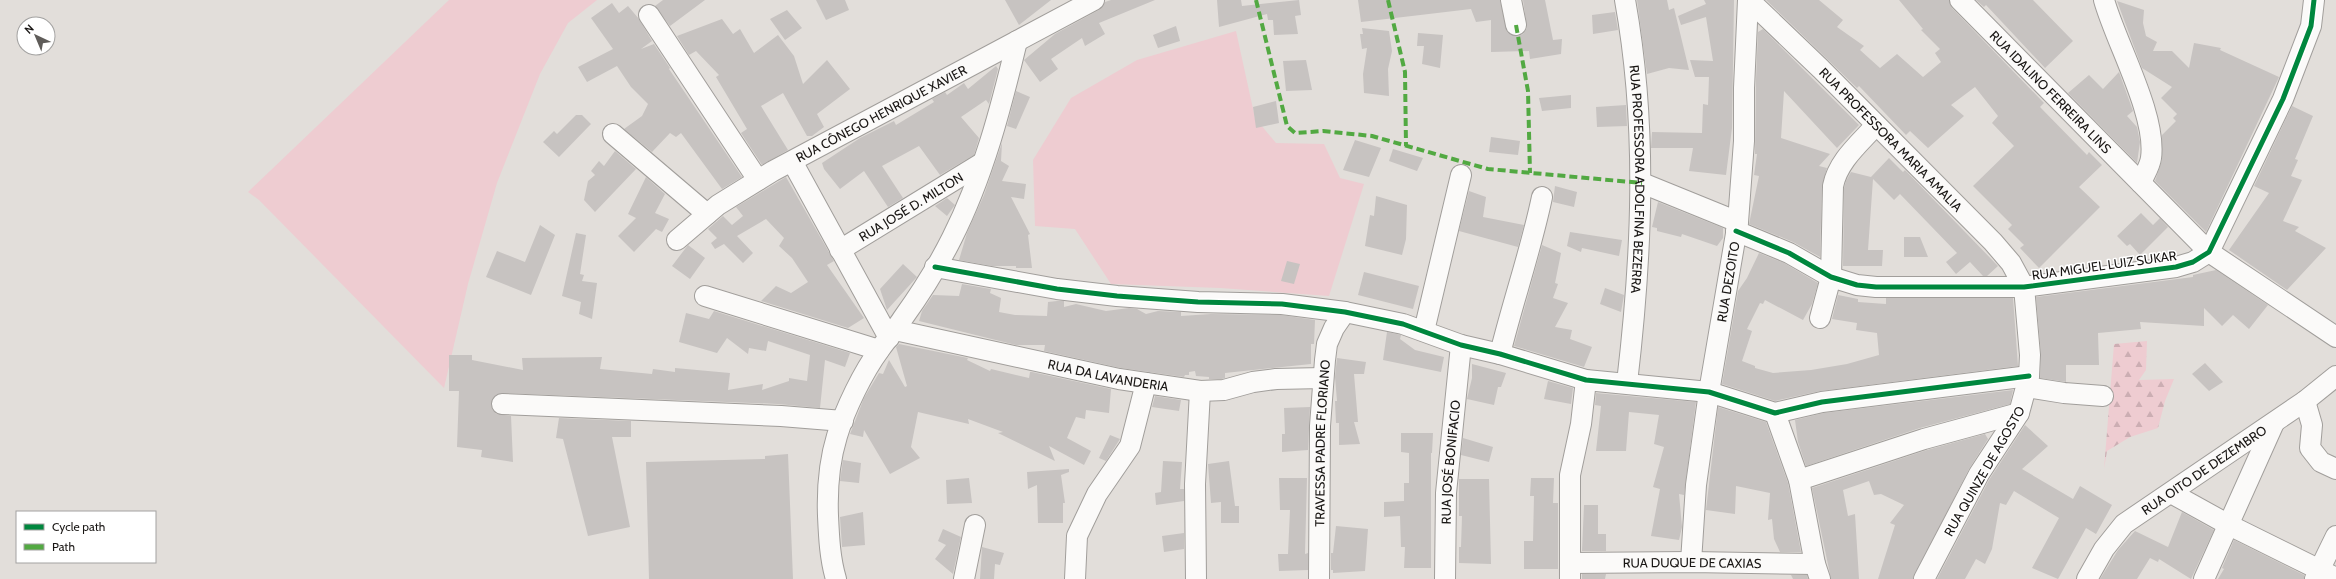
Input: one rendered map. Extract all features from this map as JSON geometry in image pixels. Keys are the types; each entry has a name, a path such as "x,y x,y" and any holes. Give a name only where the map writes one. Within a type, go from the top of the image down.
{"street":[{"name":"RUA CÔNEGO HENRIQUE XAVIER","path":"677,240 708,214 758,180 793,163 1094,0"},
{"path":"1511,0 1516,25"},
{"name":"RUA PROFESSORA ADOLFINA BEZERRA","path":"1625,0 1635,65 1642,183 1636,297 1627,383"},
{"name":"RUA PROFESSORA MARIA AMALIA","path":"1748,0 1821,69 1993,242 2011,263 2024,287"},
{"name":"RUA DEZOITO","path":"1690,562 1696,485 1709,392 1737,226 1743,161 1748,0"},
{"name":"RUA IDALINO FERREIRA LINS","path":"1960,0 2209,252 2336,337"},
{"path":"2104,0 2131,71 2149,127 2151,159 2141,183"},
{"path":"2209,252 2283,100 2311,26 2314,0"},
{"path":"649,15 758,180"},
{"path":"834,573 828,500 830,467 837,434 855,393 952,239 969,201 982,163 1004,94 1017,41"},
{"path":"1820,318 1831,277 1833,186 1836,174 1850,153 1876,125"},
{"path":"613,134 708,214"},
{"path":"793,163 888,339"},
{"name":"RUA JOSÉ D. MILTON","path":"840,250 982,163"},
{"path":"1424,331 1461,175"},
{"name":"RUA MIGUEL LUIZ SUKAR","path":"1642,183 1737,226 1831,277 1857,285 1884,288 2024,287 2176,268 2193,262 2209,252"},
{"path":"1500,354 1542,197"},
{"path":"935,267 1057,289 1117,296 1198,302 1282,304 1345,312 1403,324 1461,345 1500,354 1586,380 1709,392 1775,413 1822,402 2028,381 2064,393 2103,396"},
{"name":"RUA QUINZE DE AGOSTO","path":"1924,579 1979,474 2019,413 2028,381 2030,355 2024,287"},
{"name":"RUA DA LAVANDERIA","path":"704,296 888,339 1200,391 1224,390 1253,382 1276,379 1323,378"},
{"name":"TRAVESSA PADRE FLORIANO","path":"1319,579 1320,426 1323,378 1327,344 1334,328 1345,312"},
{"name":"RUA JOSÉ BONIFACIO","path":"1446,579 1446,493 1461,345"},
{"name":"RUA OITO DE DEZEMBRO","path":"2087,579 2104,548 2124,524 2274,423 2336,376"},
{"name":"RUA DUQUE DE CAXIAS","path":"1586,380 1581,424 1570,475 1570,571 1690,562 1817,571"},
{"path":"1074,579 1077,536 1097,494 1130,446 1146,383"},
{"path":"1196,579 1195,484 1200,391"},
{"path":"2305,401 2312,425 2310,448 2321,462 2336,469"},
{"path":"502,404 781,416 843,421"},
{"path":"1775,413 1800,480 1817,571"},
{"path":"1800,480 1924,439 2019,413"},
{"path":"2204,579 2274,423"},
{"path":"2170,493 2324,576 2336,536"},
{"path":"964,579 975,525"}],"green space":[{"path":"449,0 597,0 568,23 540,74 497,183 468,284 444,388 259,200 248,192"},
{"path":"1236,31 1255,118 1276,143 1324,144 1340,178 1364,184 1329,296 1220,288 1111,284 1075,229 1035,226 1033,160 1071,98 1137,60"},
{"path":"2147,341 2146,370 2139,380 2174,379 2165,401 2158,428 2130,437 2107,451 2104,469 2114,344"}],"building":[{"path":"663,0 705,0 670,26 655,6"},
{"path":"816,0 845,0 849,10 826,20"},
{"path":"1005,0 1051,0 1019,25"},
{"path":"1111,0 1155,0 1099,23 1105,34 1085,46 1082,38 1051,59 1058,69 1040,82 1024,60 1055,34 1099,10 1105,2"},
{"path":"1217,0 1241,0 1242,6 1299,0 1301,15 1295,16 1298,34 1274,35 1273,20 1268,20 1267,14 1219,27"},
{"path":"1358,0 1500,0 1507,32 1518,36 1523,34 1527,28 1523,0 1545,0 1553,40 1562,39 1561,54 1530,59 1529,51 1491,52 1491,20 1476,22 1471,9 1361,22"},
{"path":"1637,0 1667,0 1669,10 1674,8 1689,70 1669,68 1647,74"},
{"path":"1704,0 1734,0 1732,128 1726,175 1689,171 1693,148 1651,148 1652,132 1702,133 1703,104 1708,105 1709,77 1695,77 1690,60 1713,61 1706,17 1681,25 1678,16 1706,4"},
{"path":"1766,0 1819,0 1843,20 1837,27 1864,46 1860,50 1880,68 1897,54 1923,77 1941,62 1935,53 1940,49 1921,30 1923,29 1899,0 1949,0 1952,8 2044,103 2040,107 2087,155 2089,152 2102,165 2079,187 2100,207 2039,268 2020,248 2024,245 2008,229 2012,225 1973,186 2014,146 1992,123 1998,116 1975,87 1951,105 1964,116 1928,148 1910,131 1906,135 1859,86 1857,88"},
{"path":"1976,0 2033,0 2073,41 2045,68 1986,5 1984,7"},
{"path":"2117,1 2144,10 2143,23 2146,36 2157,42 2153,51 2172,51 2189,68 2194,43 2221,48 2220,50 2279,77 2206,232 2155,181 2162,160 2162,135 2176,121 2173,118 2177,114 2161,98 2172,87 2142,68"},
{"path":"612,3 619,13 628,6 639,19 652,41 641,49 654,44 670,68 669,69 742,177 722,189 681,133 676,137 670,133 652,152 624,129 642,116 648,104 631,87 617,66 587,82 578,67 613,49 591,18"},
{"path":"787,10 802,28 785,40 770,19"},
{"path":"1615,12 1618,30 1593,34 1592,15"},
{"path":"722,19 733,34 740,29 754,53 778,35 794,56 803,84 827,60 850,89 817,114 824,127 812,136 807,136 783,93 761,106 788,150 762,165 741,133 747,129 716,77 719,75 696,51 689,55 677,36"},
{"path":"1176,26 1180,41 1158,48 1153,35"},
{"path":"1362,28 1389,31 1392,51 1388,69 1389,96 1364,93 1363,74 1367,48 1362,49 1360,34 1363,34"},
{"path":"1763,29 1859,125 1837,148 1784,91 1781,138 1830,154 1819,166 1827,168 1822,186 1820,257 1793,242 1749,224 1759,176 1754,175 1757,154 1755,154 1756,79 1758,32"},
{"path":"1418,33 1443,35 1440,68 1422,64 1424,46 1417,46"},
{"path":"1306,60 1312,90 1286,91 1283,61"},
{"path":"996,66 998,69 989,104 986,100 961,117 979,138 974,155 940,175 919,146 882,166 903,198 888,207 864,171 840,189 824,169 822,163 860,138 894,121 896,125 934,102 932,99 945,92 947,95 964,83 968,89"},
{"path":"2119,72 2133,111 2127,116 2137,127 2140,142 2137,163 2068,93 2089,75 2103,89"},
{"path":"1016,91 1030,97 1016,129 1007,126"},
{"path":"1571,95 1571,108 1542,111 1539,98"},
{"path":"1276,101 1279,123 1256,128 1253,107"},
{"path":"1626,105 1627,126 1597,127 1596,107"},
{"path":"2292,106 2313,116 2295,159 2298,160 2291,176 2302,180 2283,221 2299,227 2295,231 2326,248 2287,290 2229,250 2269,193 2254,186"},
{"path":"576,115 582,115 591,124 559,157 543,142 554,131 557,134"},
{"path":"1491,137 1520,141 1518,155 1489,152"},
{"path":"1355,140 1381,148 1369,177 1343,170"},
{"path":"1002,143 1001,161 1009,166 1002,181 1026,184 1024,199 1011,197 1030,234 1028,235 1032,268 992,266 959,260 967,233 984,195"},
{"path":"1393,149 1423,158 1417,171 1389,161"},
{"path":"615,151 636,169 595,212 584,200 588,181 595,175 591,171 599,161 604,166"},
{"path":"1889,158 1903,172 1905,170 1998,266 1987,276 1983,276 1970,262 1956,274 1946,262 1957,253 1900,194 1894,200 1873,179 1868,250 1883,250 1882,266 1843,266 1844,188 1846,181 1851,172 1871,177"},
{"path":"646,177 665,194 655,213 669,219 662,232 656,229 634,252 618,236 636,218 628,214"},
{"path":"786,177 834,261 827,265 864,318 848,328 761,301 776,286 791,293 808,282 792,258 779,246 784,238 766,219 737,236 753,253 743,263 724,244 715,249 711,243 717,238 708,229 723,216 732,225 743,216 736,207"},
{"path":"1555,186 1577,192 1574,207 1553,202"},
{"path":"1469,191 1486,197 1483,217 1524,225 1518,247 1459,231"},
{"path":"1376,196 1407,205 1406,239 1402,255 1365,246 1370,215 1374,216"},
{"path":"947,198 955,205 947,216 935,206"},
{"path":"1658,202 1723,228 1723,238 1717,246 1682,234 1681,237 1657,231 1657,228 1652,227"},
{"path":"2141,213 2153,225 2160,218 2168,227 2140,255 2130,244 2127,246 2117,236"},
{"path":"540,225 555,235 531,295 486,277 497,251 525,262"},
{"path":"1570,232 1622,240 1619,256 1582,248 1581,252 1567,246"},
{"path":"576,233 586,235 580,274 584,275 582,281 597,283 592,319 579,314 581,302 562,296"},
{"path":"1904,237 1920,237 1928,257 1904,257"},
{"path":"688,245 705,258 690,279 672,266"},
{"path":"1542,245 1561,253 1555,283 1558,284 1553,298 1568,303 1555,327 1572,330 1570,339 1592,347 1584,367 1514,346"},
{"path":"1759,253 1784,263 1818,283 1812,304 1803,320 1765,300 1763,304 1760,303 1747,329 1752,331 1742,361 1755,366 1755,368 1773,373 1811,370 1847,364 1879,355 1877,333 1856,330 1857,323 1832,319 1838,295 1858,299 1858,302 1886,304 1886,298 2013,298 2018,366 1820,391 1775,401 1722,384 1738,291 1747,278"},
{"path":"1287,261 1300,264 1294,284 1281,281"},
{"path":"903,264 917,277 887,310 880,289"},
{"path":"2216,270 2268,305 2249,329 2233,315 2222,326 2204,308 2204,326 2140,322 2141,329 2098,333 2099,365 2066,365 2066,382 2040,378 2041,354 2036,297 2193,277 2193,275"},
{"path":"1364,272 1419,286 1413,309 1358,295"},
{"path":"962,284 991,289 990,293 1001,298 999,312 1015,315 1047,316 1048,302 1064,301 1064,307 1076,304 1106,311 1129,308 1137,309 1146,314 1158,311 1181,312 1181,316 1211,314 1281,315 1315,320 1314,344 1311,344 1311,364 1225,373 1225,378 1222,379 1209,379 1209,377 1196,376 1195,371 1189,372 1189,375 1185,375 1184,377 1121,368 1044,351 1045,345 1016,345 919,321 922,311 933,295 959,296"},
{"path":"1605,288 1624,295 1621,312 1600,304"},
{"path":"714,311 850,353 845,367 825,360 820,408 778,404 502,393 493,398 491,404 496,414 511,416 513,462 481,457 482,450 457,447 459,391 449,391 449,355 472,355 472,360 523,370 522,358 602,357 600,369 652,374 653,369 675,372 675,368 730,373 728,390 763,384 762,390 789,381 789,378 807,381 810,355 768,341 766,351 749,348 748,354 727,338 717,353 679,342 686,313 709,319"},
{"path":"1387,332 1401,335 1400,339 1415,350 1444,357 1441,372 1383,360"},
{"path":"899,344 968,358 967,360 990,371 991,369 1029,378 1030,372 1032,372 1111,389 1109,413 1086,410 1085,419 1076,417 1067,438 1091,451 1084,465 1049,446 1055,461 998,433 1003,432 968,419 969,424 918,412 911,447 920,458 890,474 864,430 863,437 850,434 864,398 879,373 883,374 889,360 905,387 907,386 896,347"},
{"path":"1337,358 1366,362 1364,374 1354,374 1358,422 1354,422 1360,444 1339,445 1339,423 1336,423 1335,401 1337,401 1335,377"},
{"path":"2205,363 2223,382 2209,391 2192,374"},
{"path":"1472,364 1506,373 1501,387 1498,387 1494,405 1467,399 1472,378"},
{"path":"1548,381 1573,388 1571,404 1544,399"},
{"path":"2013,390 2010,404 1920,428 1806,466 1798,442 1795,420 1824,413"},
{"path":"1596,393 1696,402 1684,495 1679,494 1682,527 1679,540 1651,536 1660,489 1653,487 1664,447 1654,444 1659,415 1629,412 1626,451 1596,451 1601,406 1595,405"},
{"path":"1155,396 1181,400 1179,411 1152,407"},
{"path":"1310,407 1308,450 1282,452 1282,434 1285,434 1284,408"},
{"path":"1718,407 1766,422 1788,483 1801,552 1780,552 1774,539 1772,519 1768,520 1770,493 1736,486 1735,514 1706,510"},
{"path":"559,418 631,421 631,437 612,437 630,527 588,536 563,439 556,438"},
{"path":"2025,425 2048,446 2022,469 2073,499 2080,486 2112,505 2096,534 2086,528 2058,579 2032,568 2059,518 2014,491 2006,505 2000,503 1992,549 1985,564 1976,559 1965,579 1937,579 1989,480"},
{"path":"1401,433 1433,433 1431,453 1431,568 1404,568 1405,547 1401,547 1400,516 1384,517 1384,502 1404,501 1404,483 1409,483 1409,453 1401,452"},
{"path":"1985,434 1988,439 1969,469 1913,579 1878,579 1895,525 1890,523 1904,505 1881,494 1874,495 1869,481 1843,490 1848,516 1855,514 1859,579 1831,579 1812,488 1927,450"},
{"path":"1110,435 1120,439 1106,461 1099,458"},
{"path":"1463,438 1493,447 1489,462 1461,455"},
{"path":"788,454 793,579 649,579 646,462 765,459 765,456"},
{"path":"843,460 861,463 859,483 840,481"},
{"path":"1163,461 1182,462 1180,489 1184,489 1184,501 1156,505 1155,493 1161,492"},
{"path":"1229,461 1235,506 1239,506 1239,523 1221,523 1221,502 1211,503 1208,464"},
{"path":"1069,469 1069,472 1061,475 1065,503 1063,503 1063,523 1038,523 1037,485 1028,489 1027,472"},
{"path":"969,478 972,503 947,504 946,480"},
{"path":"1279,478 1307,478 1305,554 1308,553 1308,570 1279,571 1278,554 1288,554 1290,510 1280,510"},
{"path":"1531,478 1554,478 1553,503 1558,503 1558,569 1524,569 1524,541 1533,541 1534,496 1530,496"},
{"path":"1459,479 1489,479 1491,564 1459,563 1462,516 1459,516"},
{"path":"1584,505 1598,505 1598,534 1606,534 1606,551 1582,551"},
{"path":"863,512 865,545 842,547 840,517"},
{"path":"2182,512 2214,530 2191,579 2159,559 2158,562 2150,558 2137,579 2100,579 2118,550 2135,531 2168,547"},
{"path":"1336,526 1368,529 1365,571 1333,573 1333,570 1331,570 1331,553 1333,553"},
{"path":"943,529 961,537 953,574 935,559 946,545 938,541"},
{"path":"1184,533 1184,549 1164,552 1162,536"},
{"path":"2234,540 2304,575 2304,579 2218,579 2224,569 2222,568"},
{"path":"982,547 1004,553 1000,565 995,564 994,579 980,579"},
{"path":"1582,574 1606,574 1605,579 1582,579"},
{"path":"1791,575 1807,575 1808,579 1793,579"}],"marked path":[{"path":"1256,0 1287,126 1295,133 1323,131 1372,136 1488,169 1642,183"},
{"path":"1388,0 1405,72 1406,146"},
{"path":"1516,25 1528,91 1530,173"}],"cycle path":[{"path":"1736,231 1789,253 1831,277 1857,285 1876,287 2024,287 2176,267 2193,262 2209,252 2283,99 2311,26 2314,0"},
{"path":"935,267 1057,289 1117,296 1198,302 1282,304 1345,312 1403,324 1461,345 1500,354 1586,380 1709,392 1775,413 1822,402 2029,376"}]}
